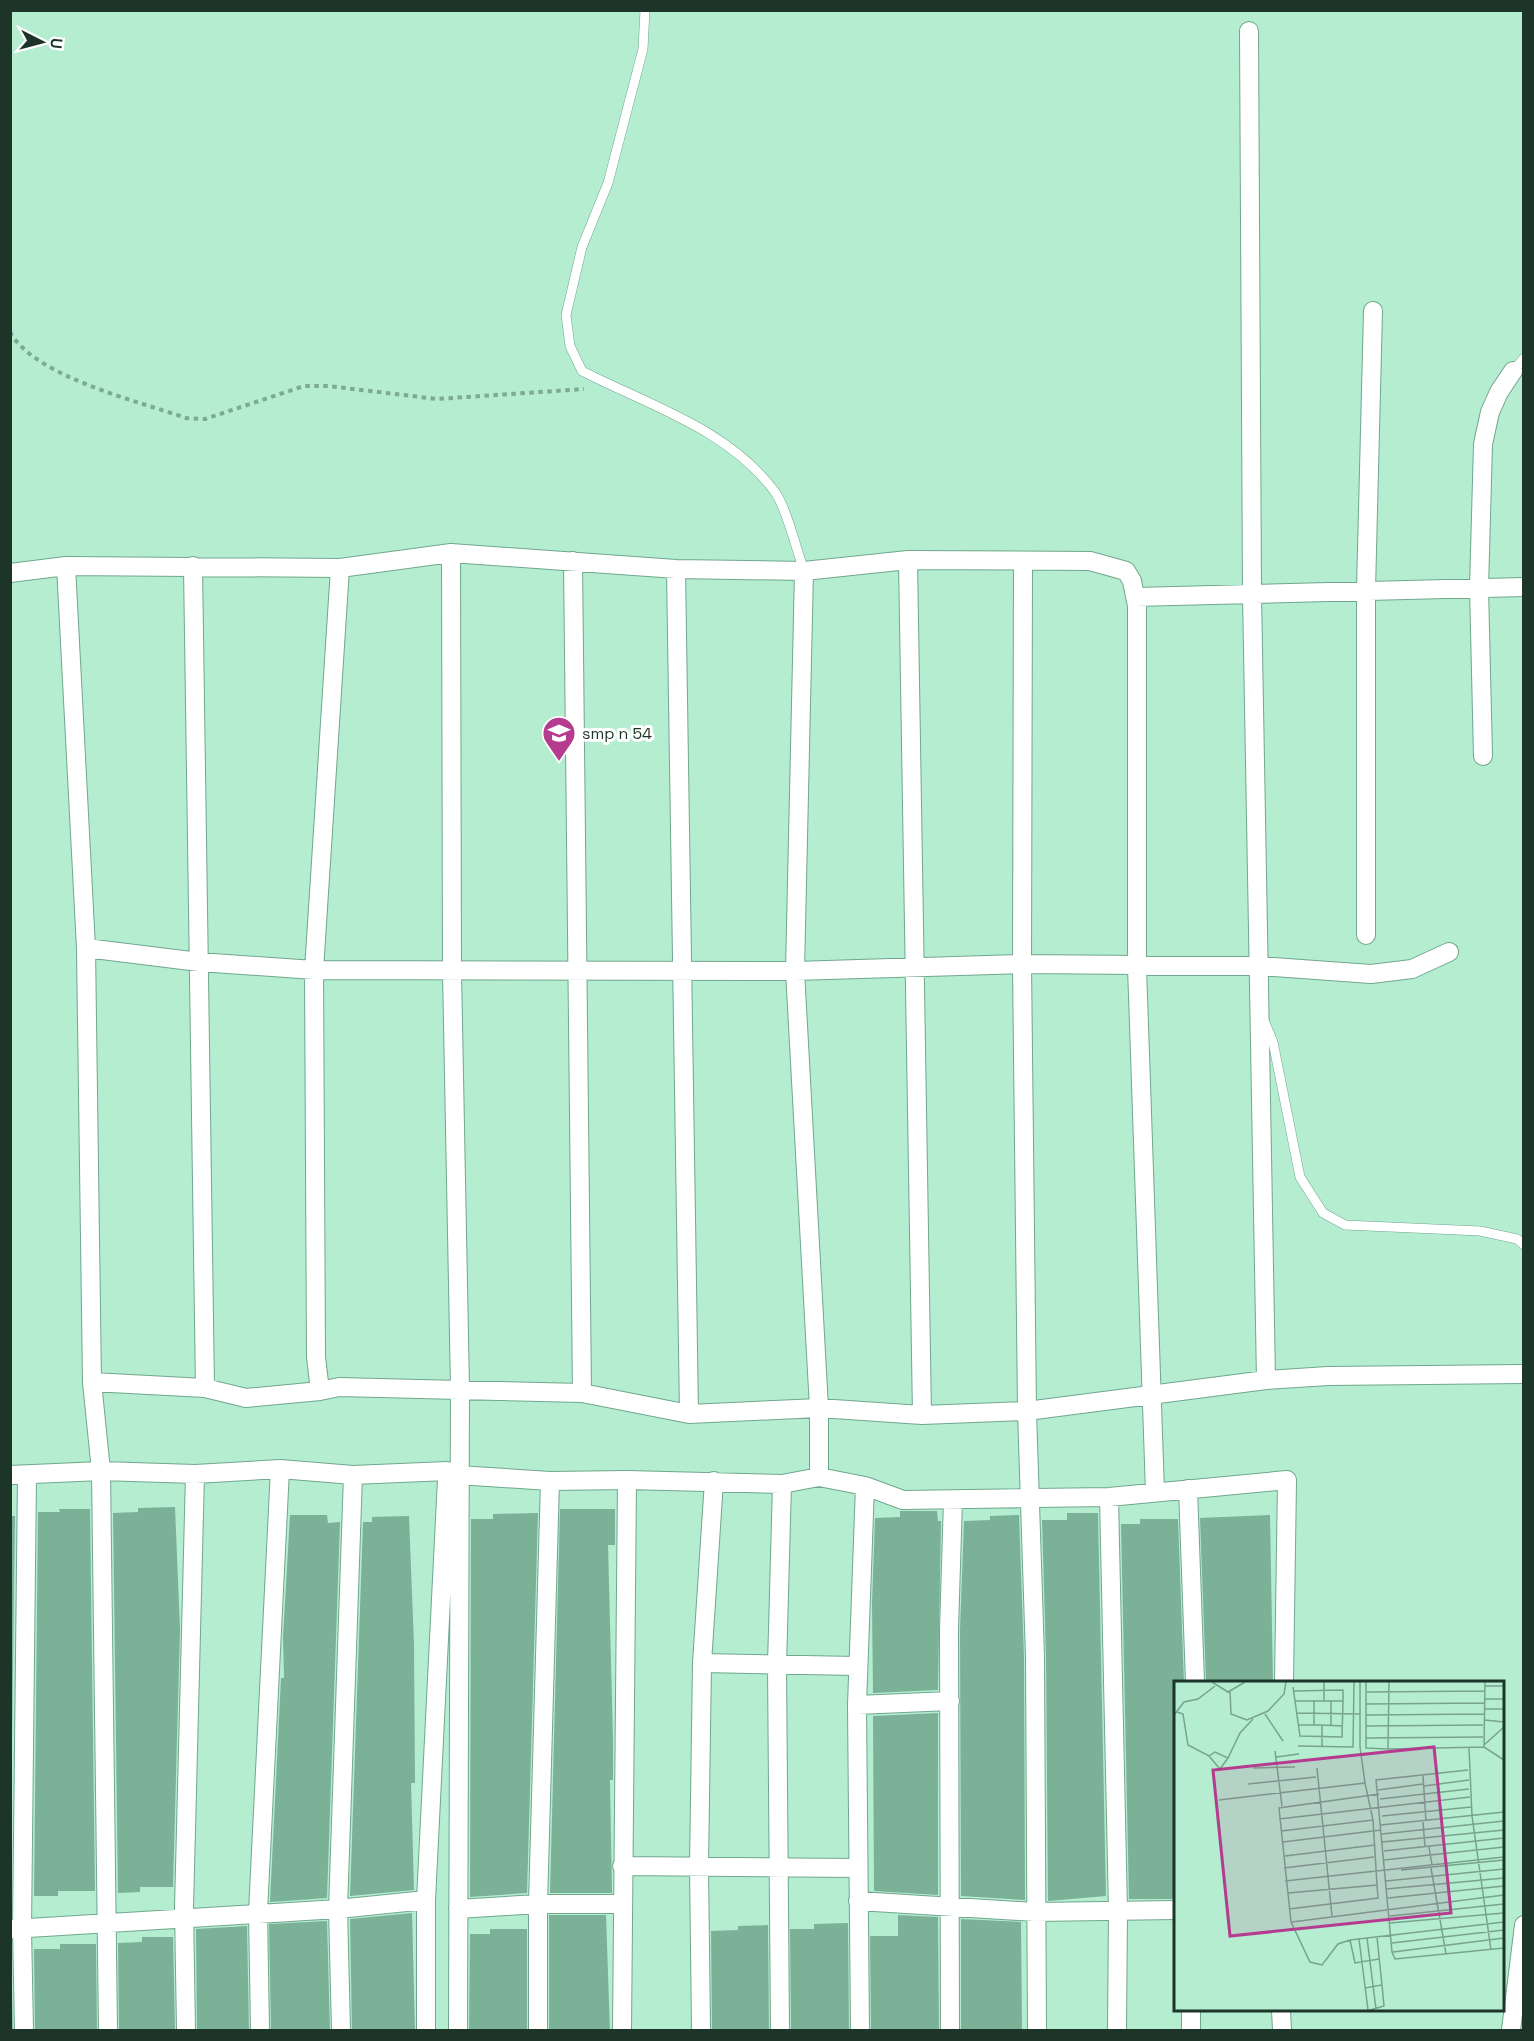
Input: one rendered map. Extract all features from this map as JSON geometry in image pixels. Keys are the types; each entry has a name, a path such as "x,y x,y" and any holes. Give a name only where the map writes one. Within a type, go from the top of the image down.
{"street":[{"path":"1248,31 1252,593 1266,1380"},
{"path":"1366,935 1366,590 1373,311"},
{"path":"1483,756 1479,588 1483,444 1494,402 1518,365"},
{"path":"426,2031 426,1900 460,1389 452,971 451,553"},
{"path":"10,573 66,566 340,568 451,553 676,569 804,571 908,560 1090,561 1126,571 1132,581 1135,597 1137,967 1155,1492"},
{"path":"908,560 922,1415"},
{"path":"573,561 582,1393"},
{"path":"1023,562 1022,964 1037,2031"},
{"path":"66,566 86,948 92,1382 101,1471 108,2031"},
{"path":"193,566 205,1388"},
{"path":"320,1391 316,1357 314,970 340,568"},
{"path":"676,569 689,1414"},
{"path":"804,571 795,971 819,1408 819,1477"},
{"path":"1135,597 1524,587"},
{"path":"86,948 199,962 314,970 914,970 1022,964 1137,967 1258,966 1371,974 1412,969 1449,952"},
{"path":"92,1382 205,1388 246,1398 339,1387 460,1389 582,1393 689,1414 819,1408 922,1415 1027,1411 1266,1380 1328,1376 1524,1374"},
{"path":"260,2031 258,1912 280,1469"},
{"path":"24,2031 16,1929 19,1475 101,1471 195,1474 280,1469 352,1475 453,1473 550,1481 714,1481 782,1484 819,1477 866,1486 903,1500 1109,1497 1287,1480 1284,1681"},
{"path":"453,1473 458,2031"},
{"path":"186,2031 185,1918 195,1474"},
{"path":"340,2031 338,1909 352,1475"},
{"path":"622,2031 627,1480"},
{"path":"538,2031 538,1904 550,1481"},
{"path":"701,2031 699,1866 702,1663 714,1481"},
{"path":"780,2031 777,1665 782,1484"},
{"path":"860,2031 857,1666 866,1486"},
{"path":"1188,1489 1195,1681"},
{"path":"1109,1497 1118,1910 1117,2031"},
{"path":"950,2031 950,1701 953,1500"},
{"path":"702,1663 857,1666"},
{"path":"857,1705 950,1701"},
{"path":"622,1866 858,1868"},
{"path":"16,1929 258,1912 338,1909 426,1900"},
{"path":"858,1901 1035,1912 1174,1910"},
{"path":"458,1909 538,1904 622,1904"},
{"path":"1512,2031 1524,1925"},
{"path":"1191,2011 1191,2031"},
{"path":"1281,2011 1282,2031"}],"lane":[{"path":"645,10 643,49 608,183 582,247 566,315 570,346 582,371 688,421 741,456 777,494 804,571"},
{"path":"1258,1008 1273,1042 1300,1177 1323,1213 1346,1225 1480,1231 1517,1239 1524,1245"}],"path":[{"path":"10,332 18,345 57,372 186,418 205,419 304,386 328,386 437,399 611,386"}],"building":[{"path":"175,1507 180,1629 173,1887 140,1887 140,1892 118,1893 113,1513 138,1512 138,1508"},
{"path":"59,1509 90,1509 95,1891 58,1891 58,1896 34,1896 38,1512 60,1512"},
{"path":"560,1509 615,1509 615,1545 608,1545 613,1740 613,1780 610,1780 612,1893 550,1893"},
{"path":"900,1511 937,1511 938,1521 941,1521 938,1690 873,1693 872,1604 875,1518 900,1517"},
{"path":"538,1513 527,1893 470,1897 471,1519 493,1519 493,1514"},
{"path":"1067,1513 1098,1513 1106,1896 1048,1901 1046,1657 1042,1520 1067,1520"},
{"path":"290,1515 327,1515 328,1523 340,1522 327,1898 270,1902 281,1678 284,1678 283,1637"},
{"path":"1019,1515 1024,1657 1025,1900 961,1896 960,1630 964,1521 990,1520 990,1516"},
{"path":"1270,1515 1273,1681 1206,1681 1200,1518"},
{"path":"10,1516 15,1516 10,1897"},
{"path":"409,1516 414,1645 415,1783 411,1783 414,1890 350,1896 363,1522 372,1522 372,1517"},
{"path":"1140,1519 1178,1519 1184,1681 1174,1681 1174,1899 1129,1899 1121,1524 1140,1524"},
{"path":"938,1713 938,1895 874,1891 873,1716"},
{"path":"412,1913 415,2031 352,2031 350,1919"},
{"path":"549,1915 606,1915 610,2031 549,2031"},
{"path":"898,1915 938,1917 939,2031 871,2031 870,1936 898,1936"},
{"path":"961,1919 1021,1922 1022,2031 961,2031"},
{"path":"327,1921 330,2031 271,2031 269,1924"},
{"path":"848,1923 849,2031 791,2031 790,1929 814,1929 814,1924"},
{"path":"768,1925 769,2031 712,2031 711,1931 738,1930 738,1926"},
{"path":"247,1926 249,2031 197,2031 196,1929"},
{"path":"490,1929 527,1929 527,2031 469,2031 470,1934 490,1934"},
{"path":"142,1937 173,1937 175,2031 119,2031 118,1943 142,1942"},
{"path":"60,1944 96,1944 97,2031 35,2031 34,1949 60,1949"},
{"path":"11,1950 13,2031 10,2031"}],"place":[{"name":"smp n 54","path":"559,762"}]}
